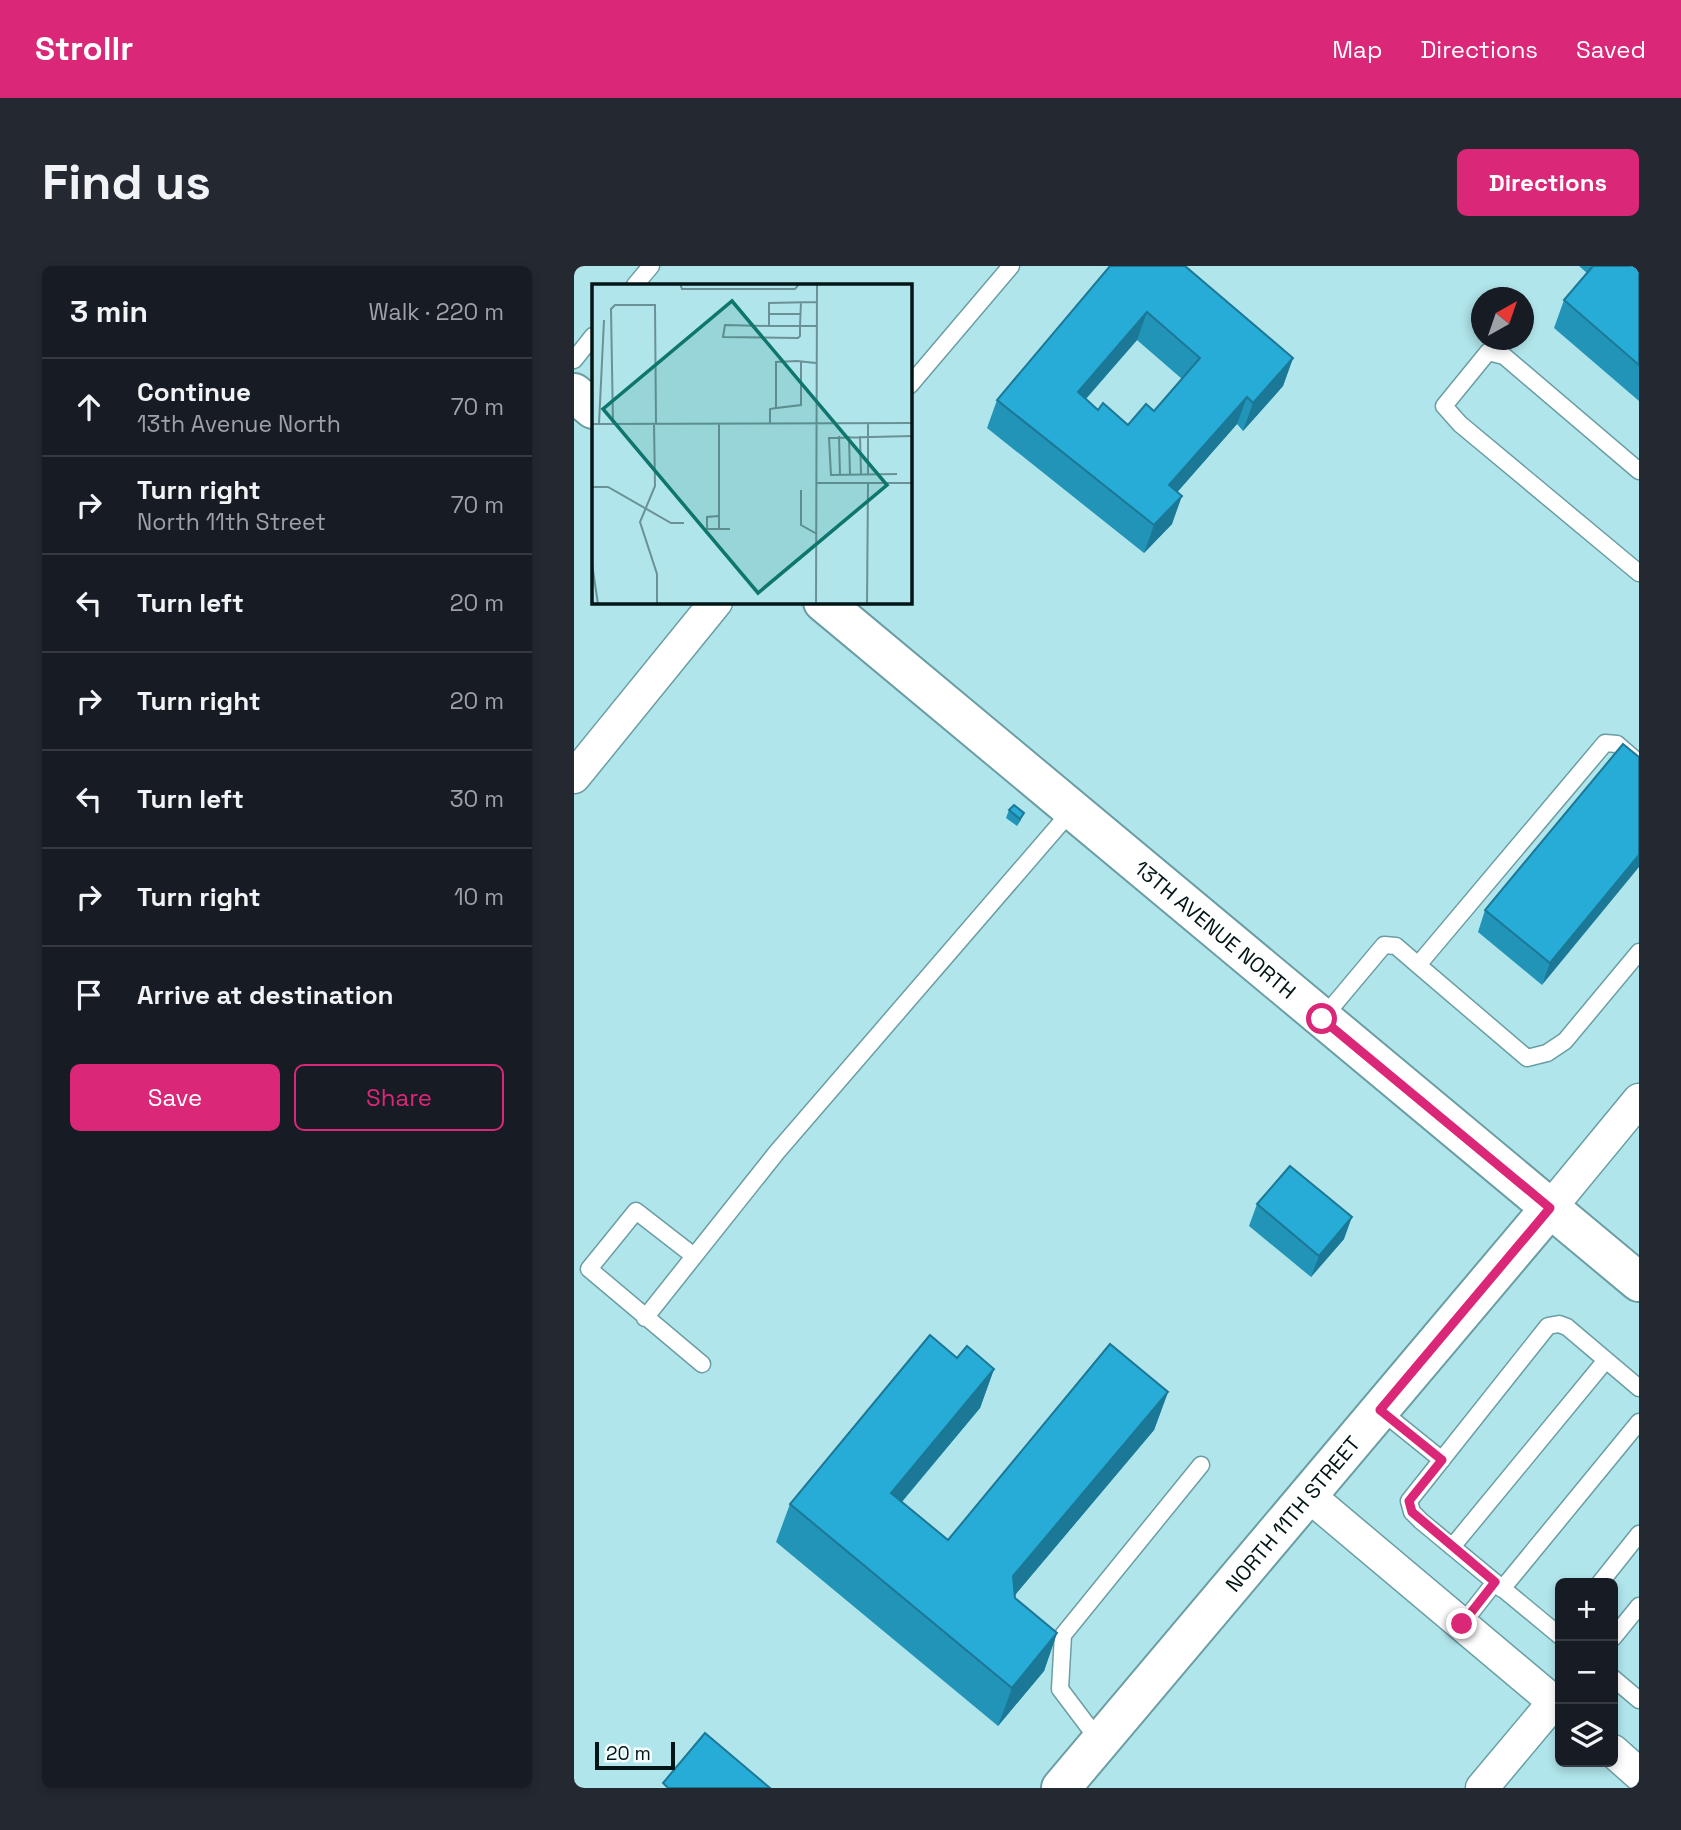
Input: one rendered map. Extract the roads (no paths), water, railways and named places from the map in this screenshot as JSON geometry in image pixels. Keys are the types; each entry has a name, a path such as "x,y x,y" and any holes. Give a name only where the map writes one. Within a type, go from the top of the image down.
{"main road":[{"path":"574,393 592,408"},
{"name":"13TH AVENUE NORTH","path":"825,604 1639,1282"},
{"name":"NORTH 11TH STREET","path":"1061,1788 1550,1208"}],"street":[{"path":"574,778 714,604"},
{"path":"1550,1208 1639,1100"},
{"path":"1308,1495 1556,1704"},
{"path":"1482,1788 1555,1707"},
{"path":"1618,1755 1639,1774"}],"lane":[{"path":"636,284 651,266"},
{"path":"912,383 1011,266"},
{"path":"574,360 592,338"},
{"path":"1639,471 1504,356 1488,352 1444,406 1460,424 1639,573"},
{"path":"1418,965 1605,743 1617,744 1639,763"},
{"path":"645,1318 777,1152 1072,810"},
{"path":"1322,1019 1384,945 1396,946 1527,1058 1547,1054 1565,1041 1639,951"},
{"path":"694,1256 636,1211 589,1269 702,1363"},
{"path":"1555,1630 1412,1512 1409,1501 1548,1326 1559,1324 1567,1327 1639,1388"},
{"path":"1452,1547 1606,1360"},
{"path":"1380,1410 1442,1460"},
{"path":"1462,1624 1639,1423"},
{"path":"1100,1742 1060,1689 1063,1636 1201,1465"},
{"path":"1604,1578 1639,1535"},
{"path":"1618,1632 1639,1606"},
{"path":"1618,1682 1639,1700"}]}
